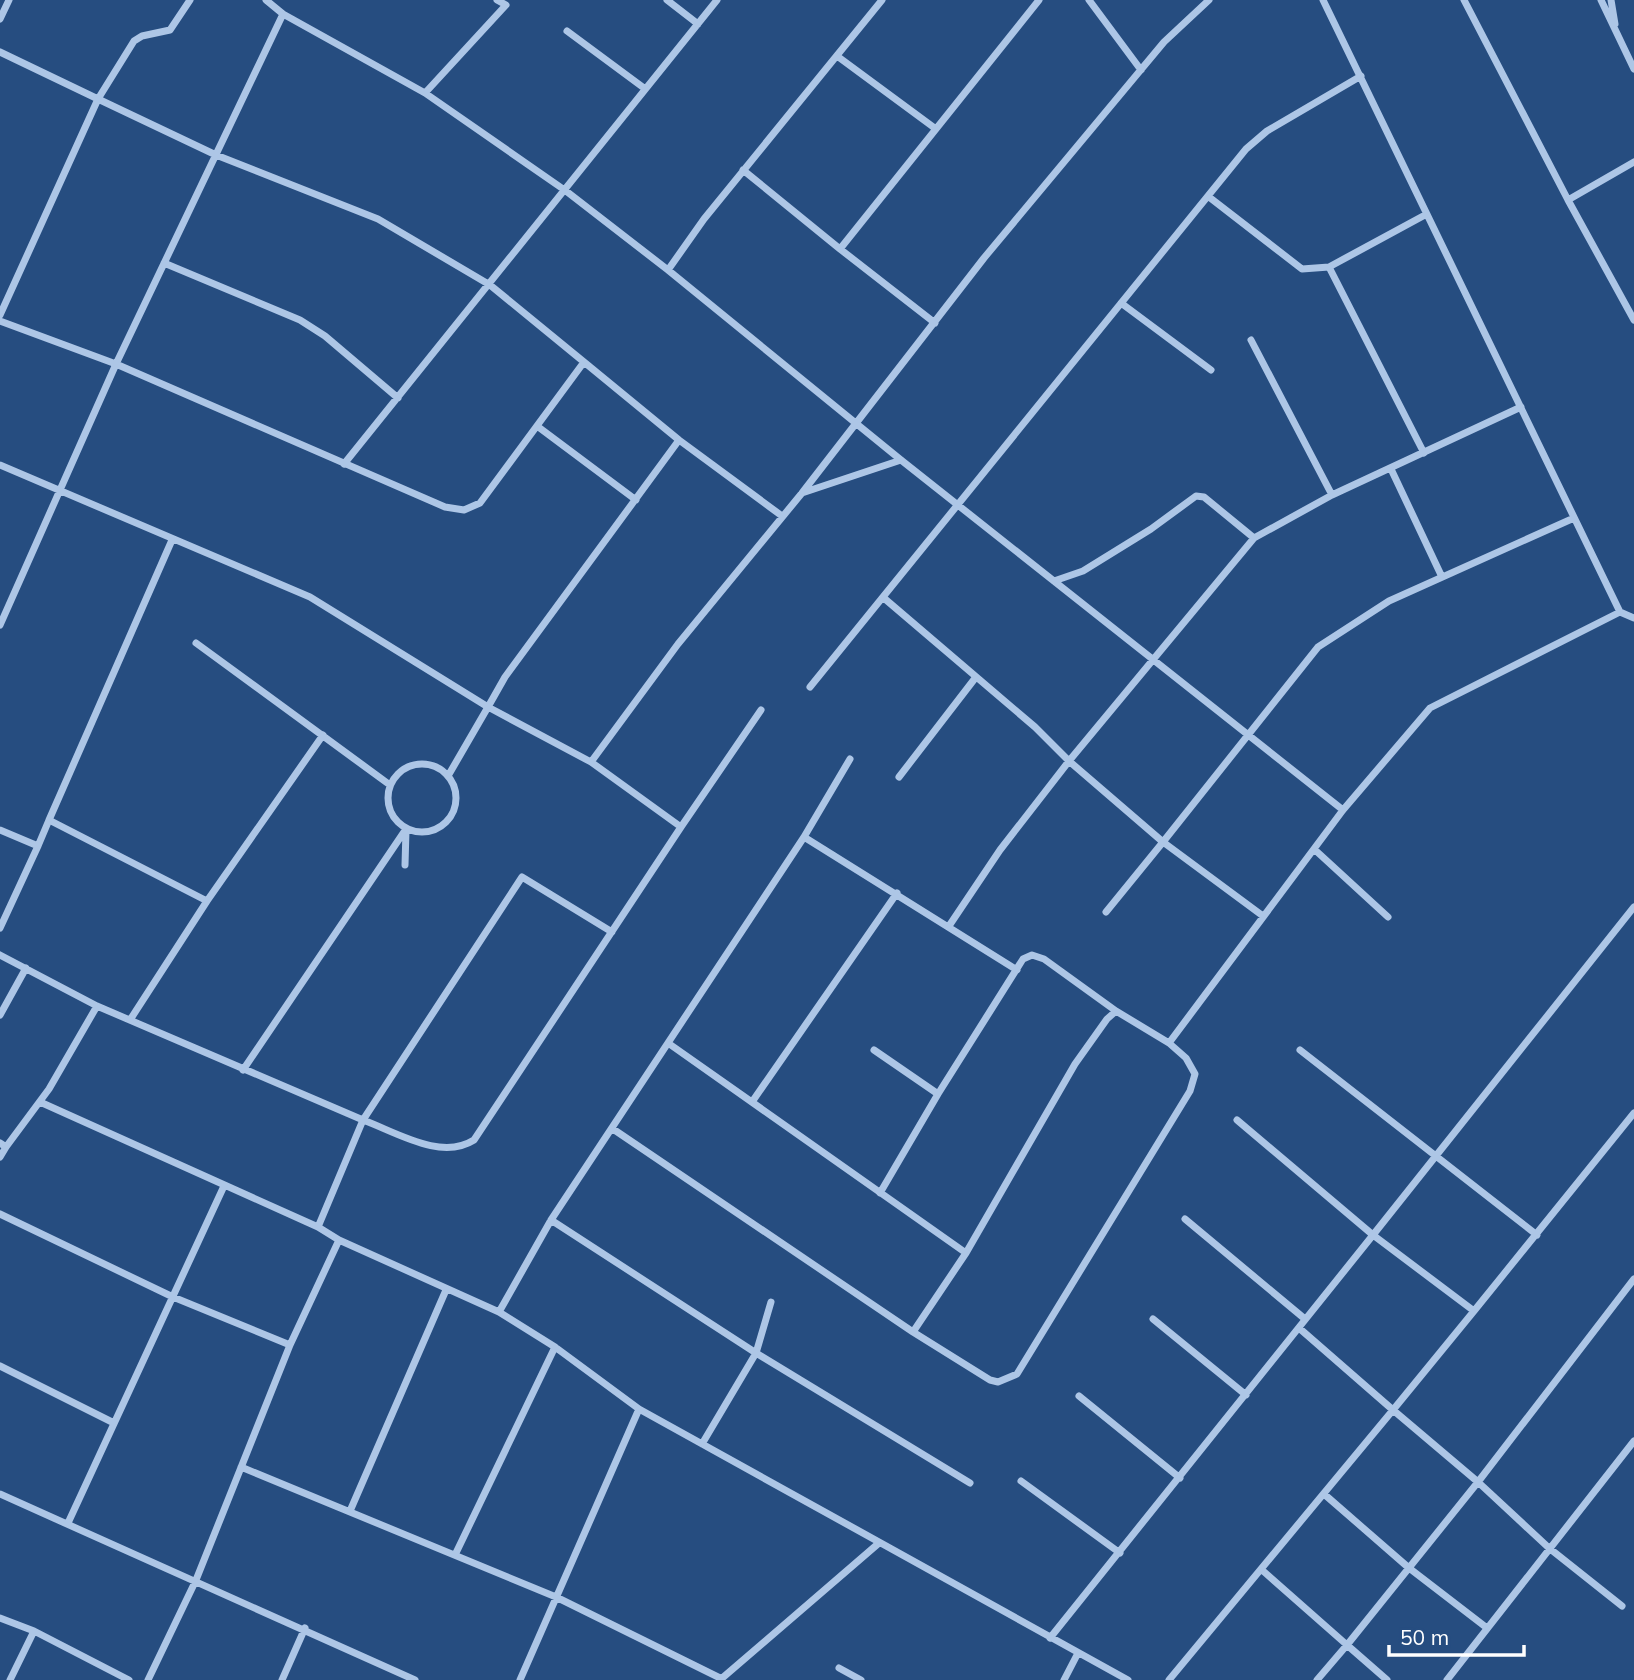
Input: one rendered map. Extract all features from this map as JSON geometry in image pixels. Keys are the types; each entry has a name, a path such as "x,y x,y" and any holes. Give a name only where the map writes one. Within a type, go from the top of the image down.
{"street":[{"path":"0,19 9,0"},
{"path":"0,316 98,99 134,41 142,36 170,30 190,0"},
{"path":"266,0 283,14 425,93 566,191 1343,810"},
{"path":"425,93 509,3 497,0"},
{"path":"667,0 698,24"},
{"path":"344,464 717,0"},
{"path":"668,270 743,170 882,0"},
{"path":"840,249 1039,0"},
{"path":"1090,0 1140,70"},
{"path":"591,762 678,644 802,494 984,258 1140,70 1200,3 1209,0"},
{"path":"1324,0 1425,215 1620,612 1634,618"},
{"path":"1464,0 1634,320"},
{"path":"1601,0 1634,69"},
{"path":"1611,0 1616,30"},
{"path":"0,625 57,491 283,14"},
{"path":"567,31 644,89"},
{"path":"0,52 216,155 368,215 490,285 679,440 782,516"},
{"path":"836,56 936,129"},
{"path":"810,687 885,599 958,504 1246,149 1267,131 1361,76"},
{"path":"1569,200 1634,162"},
{"path":"743,170 936,323"},
{"path":"1209,197 1302,269 1329,267 1425,215"},
{"path":"164,263 300,320 325,336 398,398"},
{"path":"1329,267 1424,453"},
{"path":"1121,303 1211,370"},
{"path":"0,321 116,364 444,507 464,510 480,503 584,362"},
{"path":"1251,340 1332,495"},
{"path":"949,926 999,850 1069,761 1254,538 1332,495 1521,407"},
{"path":"537,426 636,500"},
{"path":"448,776 505,677 679,440"},
{"path":"802,494 901,460"},
{"path":"0,465 310,597 488,707 591,762 681,827"},
{"path":"1391,469 1442,577"},
{"path":"1054,581 1083,571 1151,529 1196,496 1204,497 1254,538"},
{"path":"1106,912 1318,647 1389,601 1574,518"},
{"path":"0,928 172,540"},
{"path":"0,599 8,603"},
{"path":"885,599 1163,842 1263,916"},
{"path":"1169,1043 1343,810 1430,708 1620,612"},
{"path":"196,643 390,785"},
{"path":"899,777 976,677"},
{"path":"0,955 97,1006 243,1070 363,1120 440,1148 461,1148 474,1140 761,710"},
{"path":"130,1020 207,901 323,735"},
{"path":"499,1312 551,1220 804,837 850,759"},
{"path":"422,764 440,769 448,776 456,792 450,818 436,830 426,833 406,829 398,823 388,805 390,785 403,769 422,764"},
{"path":"48,820 207,901"},
{"path":"405,865 406,829"},
{"path":"243,1070 406,829"},
{"path":"0,830 38,846"},
{"path":"804,837 1017,970"},
{"path":"1314,849 1388,917"},
{"path":"318,1227 363,1120 522,877 612,932"},
{"path":"752,1102 897,893"},
{"path":"1050,1638 1634,907"},
{"path":"613,1129 913,1332 990,1380 998,1382 1017,1374 1190,1091 1195,1073 1186,1058 1169,1043 1116,1011 1044,959 1032,956 1023,959 937,1094 880,1193"},
{"path":"0,1015 26,968"},
{"path":"0,1157 3,1145 40,1102 97,1006"},
{"path":"913,1332 966,1253 1075,1064 1107,1018 1116,1011"},
{"path":"668,1043 966,1253"},
{"path":"874,1050 937,1094"},
{"path":"1300,1050 1536,1236"},
{"path":"40,1102 499,1312 555,1347 639,1409 1128,1680"},
{"path":"1169,1680 1536,1236 1634,1113"},
{"path":"1237,1120 1373,1235 1474,1311"},
{"path":"68,1523 224,1186"},
{"path":"0,1214 173,1297 290,1345"},
{"path":"1185,1219 1305,1319"},
{"path":"551,1220 756,1353 970,1483"},
{"path":"148,1680 196,1580 290,1345 339,1240"},
{"path":"1317,1680 1478,1482 1634,1279"},
{"path":"350,1511 446,1290"},
{"path":"702,1444 756,1353 771,1302"},
{"path":"1153,1319 1246,1395"},
{"path":"1299,1328 1478,1482 1549,1548 1622,1606"},
{"path":"455,1555 555,1347"},
{"path":"0,1366 114,1423"},
{"path":"1079,1396 1180,1478"},
{"path":"520,1680 639,1409"},
{"path":"1447,1680 1634,1441"},
{"path":"241,1467 556,1597 721,1679 878,1543"},
{"path":"1021,1480 1119,1553"},
{"path":"0,1494 305,1628 398,1677 415,1680"},
{"path":"1324,1494 1409,1568 1487,1629"},
{"path":"1262,1570 1387,1680"},
{"path":"0,1618 34,1631 129,1680"},
{"path":"282,1680 305,1628"},
{"path":"10,1680 34,1631"},
{"path":"1064,1680 1078,1653"},
{"path":"839,1668 861,1680"}]}
